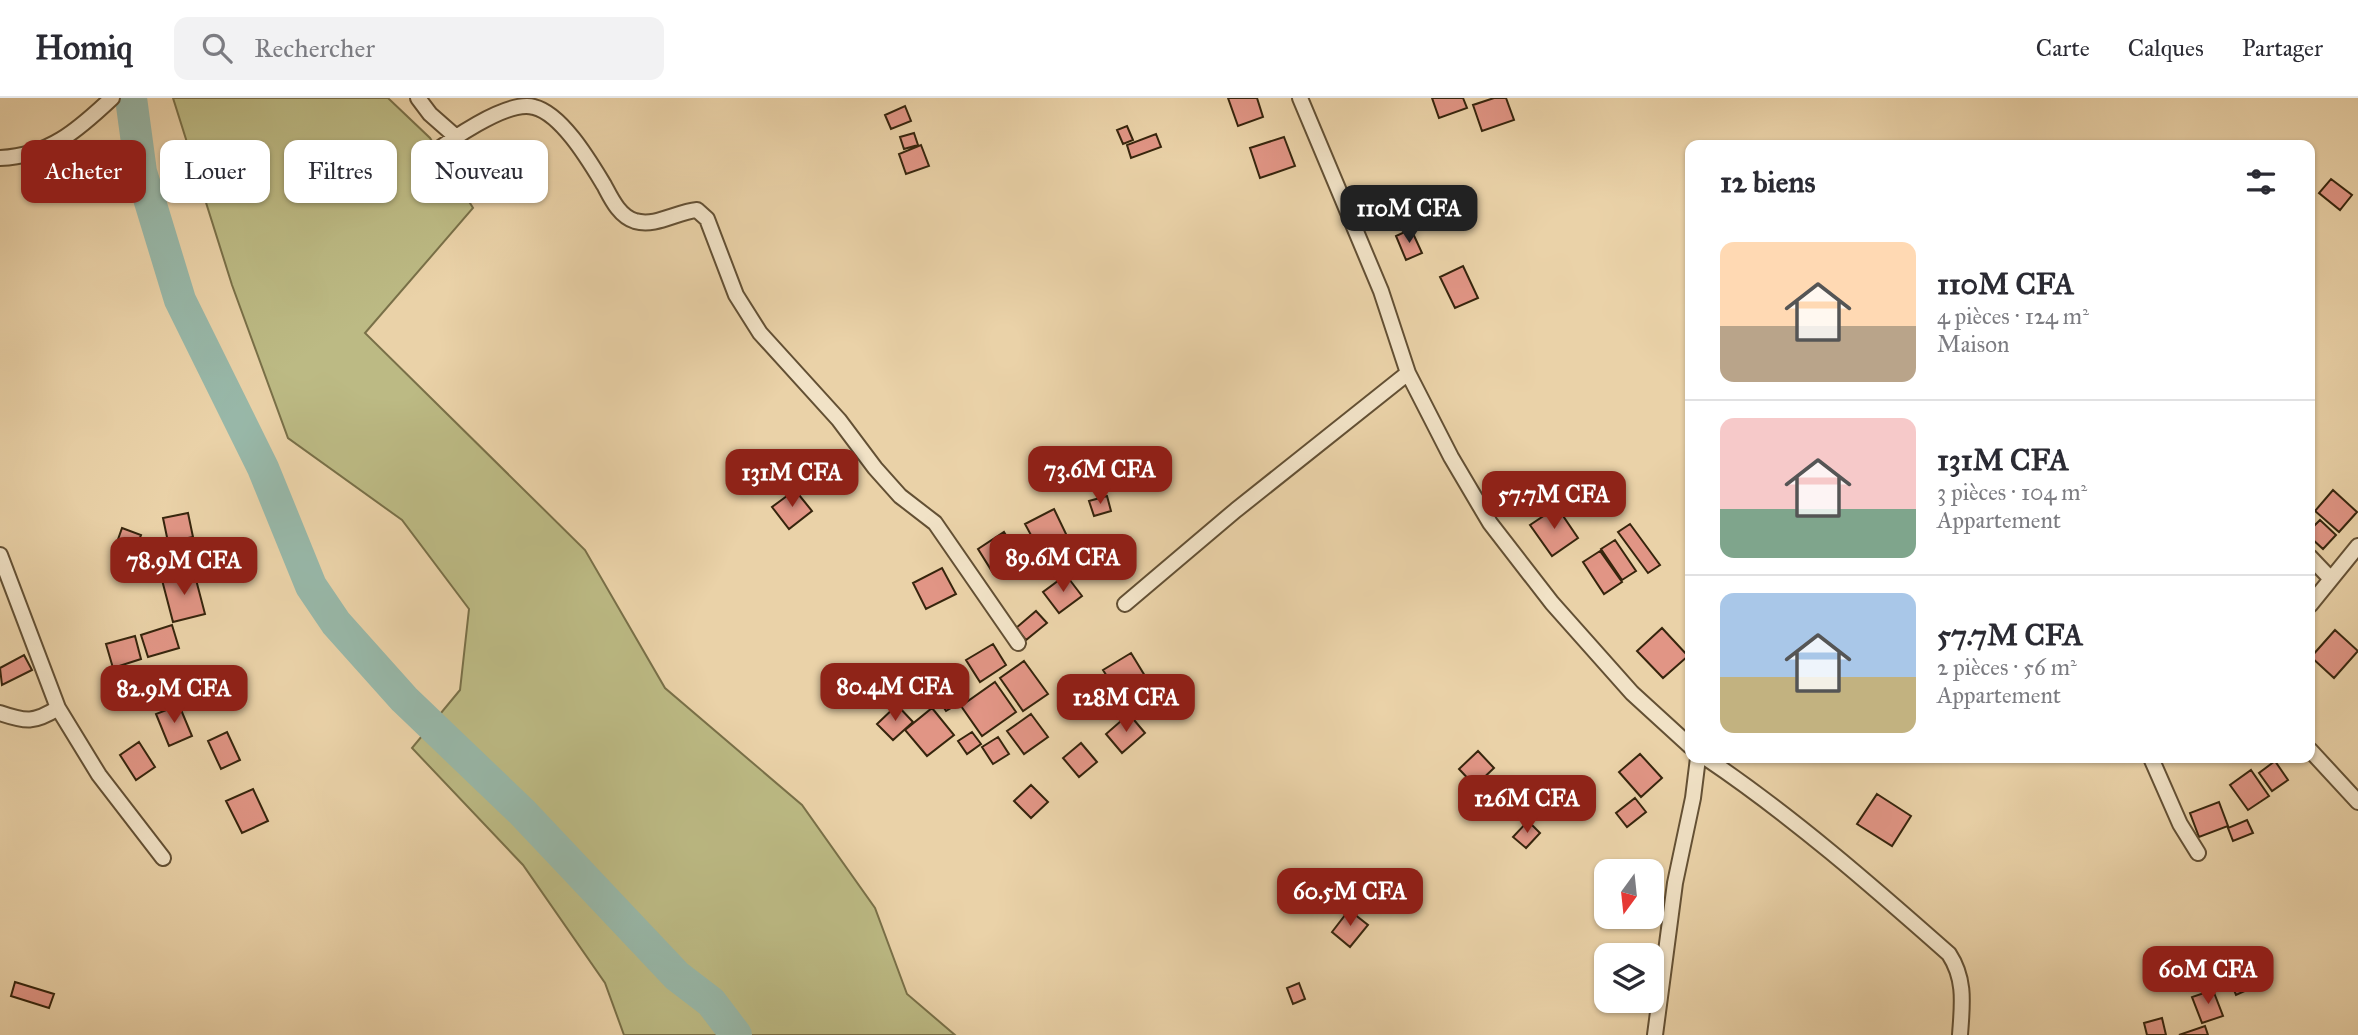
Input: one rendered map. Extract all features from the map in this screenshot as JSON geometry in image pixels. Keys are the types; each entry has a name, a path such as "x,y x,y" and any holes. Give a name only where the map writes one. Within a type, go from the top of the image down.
{"street":[{"path":"0,158 24,157 54,145 86,123 112,98"},
{"path":"418,98 430,114 455,136"},
{"path":"1300,98 1381,291 1408,373 1451,457 1490,523 1552,603 1632,693 1685,741"},
{"path":"450,140 506,111 532,106 551,116 586,156 617,208 633,220 653,223 680,211 697,210 707,219 736,295 760,333 839,420 874,468 900,496 935,523 1018,643"},
{"path":"1125,604 1236,510 1408,373"},
{"path":"2315,598 2358,546"},
{"path":"0,555 58,708 99,775 163,858"},
{"path":"2315,562 2330,578"},
{"path":"0,713 22,721 41,719 58,708"},
{"path":"2315,755 2358,802"},
{"path":"1655,1035 1675,883 1693,798 1697,763"},
{"path":"1713,763 1828,849 1950,954 1960,970 1963,985 1960,1035"},
{"path":"2153,763 2180,824 2198,853"}],"shaded area":[{"path":"173,98 388,98 430,138 431,140 411,140 411,203 470,203 473,208 365,333 585,550 665,688 802,805 875,908 907,994 955,1035 624,1035 605,983 523,865 412,748 460,690 469,609 402,520 288,438 232,285 206,203 270,203 270,140 186,140"}],"building":[{"path":"1228,98 1257,98 1263,117 1238,126"},
{"path":"1432,98 1463,98 1467,108 1439,118"},
{"path":"1494,98 1506,98 1514,120 1482,131 1473,105"},
{"path":"905,106 911,121 891,129 885,115"},
{"path":"1127,126 1133,140 1123,144 1117,130"},
{"path":"914,133 918,145 904,149 900,137"},
{"path":"1156,134 1161,147 1131,158 1127,145"},
{"path":"1284,137 1295,166 1260,178 1250,148"},
{"path":"921,145 929,166 906,174 899,154"},
{"path":"2331,179 2352,195 2340,210 2319,193"},
{"path":"1411,229 1422,253 1406,260 1396,236"},
{"path":"1463,266 1478,298 1455,308 1440,277"},
{"path":"795,490 812,511 789,529 772,507"},
{"path":"2333,490 2357,512 2339,532 2315,511"},
{"path":"1107,496 1111,511 1094,516 1089,501"},
{"path":"1557,507 1578,538 1552,556 1530,525"},
{"path":"1054,509 1067,536 1039,550 1025,524"},
{"path":"188,513 193,537 168,542 163,518"},
{"path":"2320,520 2336,535 2323,549 2315,542 2315,525"},
{"path":"1630,524 1660,565 1648,573 1618,532"},
{"path":"122,528 141,535 133,555 115,548"},
{"path":"1004,532 1019,556 993,573 978,549"},
{"path":"199,539 209,570 196,574 186,543"},
{"path":"1615,540 1636,571 1622,580 1601,549"},
{"path":"1600,551 1622,582 1604,594 1583,562"},
{"path":"942,568 956,594 926,609 913,583"},
{"path":"194,572 205,614 173,622 162,580"},
{"path":"1066,575 1082,596 1059,613 1043,592"},
{"path":"1036,611 1047,623 1026,640 1016,628"},
{"path":"172,625 179,648 148,657 141,635"},
{"path":"1662,628 1685,653 1685,659 1663,678 1637,651"},
{"path":"2335,630 2358,651 2334,678 2315,661 2315,652"},
{"path":"135,636 141,659 113,668 106,644"},
{"path":"993,644 1006,665 980,682 966,660"},
{"path":"1131,653 1145,676 1117,692 1103,670"},
{"path":"24,655 32,670 2,685 0,668"},
{"path":"1024,661 1048,694 1023,711 1000,678"},
{"path":"1087,678 1103,700 1079,717 1063,695"},
{"path":"956,679 968,698 946,711 934,692"},
{"path":"995,682 1016,712 982,736 961,706"},
{"path":"179,705 192,736 169,746 156,714"},
{"path":"897,705 913,722 893,740 877,724"},
{"path":"932,708 954,735 927,756 905,730"},
{"path":"1031,714 1048,737 1024,754 1007,731"},
{"path":"1129,714 1145,733 1122,753 1106,734"},
{"path":"227,732 240,760 221,769 208,741"},
{"path":"972,732 981,744 967,754 958,741"},
{"path":"998,737 1009,754 993,764 982,747"},
{"path":"139,742 155,767 136,780 120,755"},
{"path":"1081,743 1097,762 1079,777 1063,758"},
{"path":"1478,751 1494,768 1475,786 1459,769"},
{"path":"1640,754 1662,778 1641,797 1619,772"},
{"path":"2276,763 2288,780 2272,791 2259,773"},
{"path":"2251,770 2269,796 2248,810 2230,785"},
{"path":"1031,785 1048,802 1031,818 1014,801"},
{"path":"253,789 268,821 242,833 226,801"},
{"path":"1877,794 1911,816 1892,846 1857,824"},
{"path":"1635,798 1646,812 1627,827 1616,813"},
{"path":"2219,802 2228,826 2199,837 2190,813"},
{"path":"2247,820 2253,833 2233,841 2228,828"},
{"path":"1528,821 1540,833 1526,848 1513,837"},
{"path":"1349,910 1368,925 1350,947 1332,932"},
{"path":"2249,971 2256,986 2236,995 2230,980"},
{"path":"15,982 54,994 49,1008 11,996"},
{"path":"1299,983 1305,999 1293,1004 1287,988"},
{"path":"2213,990 2223,1016 2202,1023 2192,997"},
{"path":"2162,1018 2166,1035 2147,1035 2144,1023"},
{"path":"2205,1026 2208,1035 2179,1035"}],"waterway":[{"path":"131,98 141,172 180,300 263,468 311,586 336,623 404,699 522,812 677,976 711,1002 736,1035"}]}
